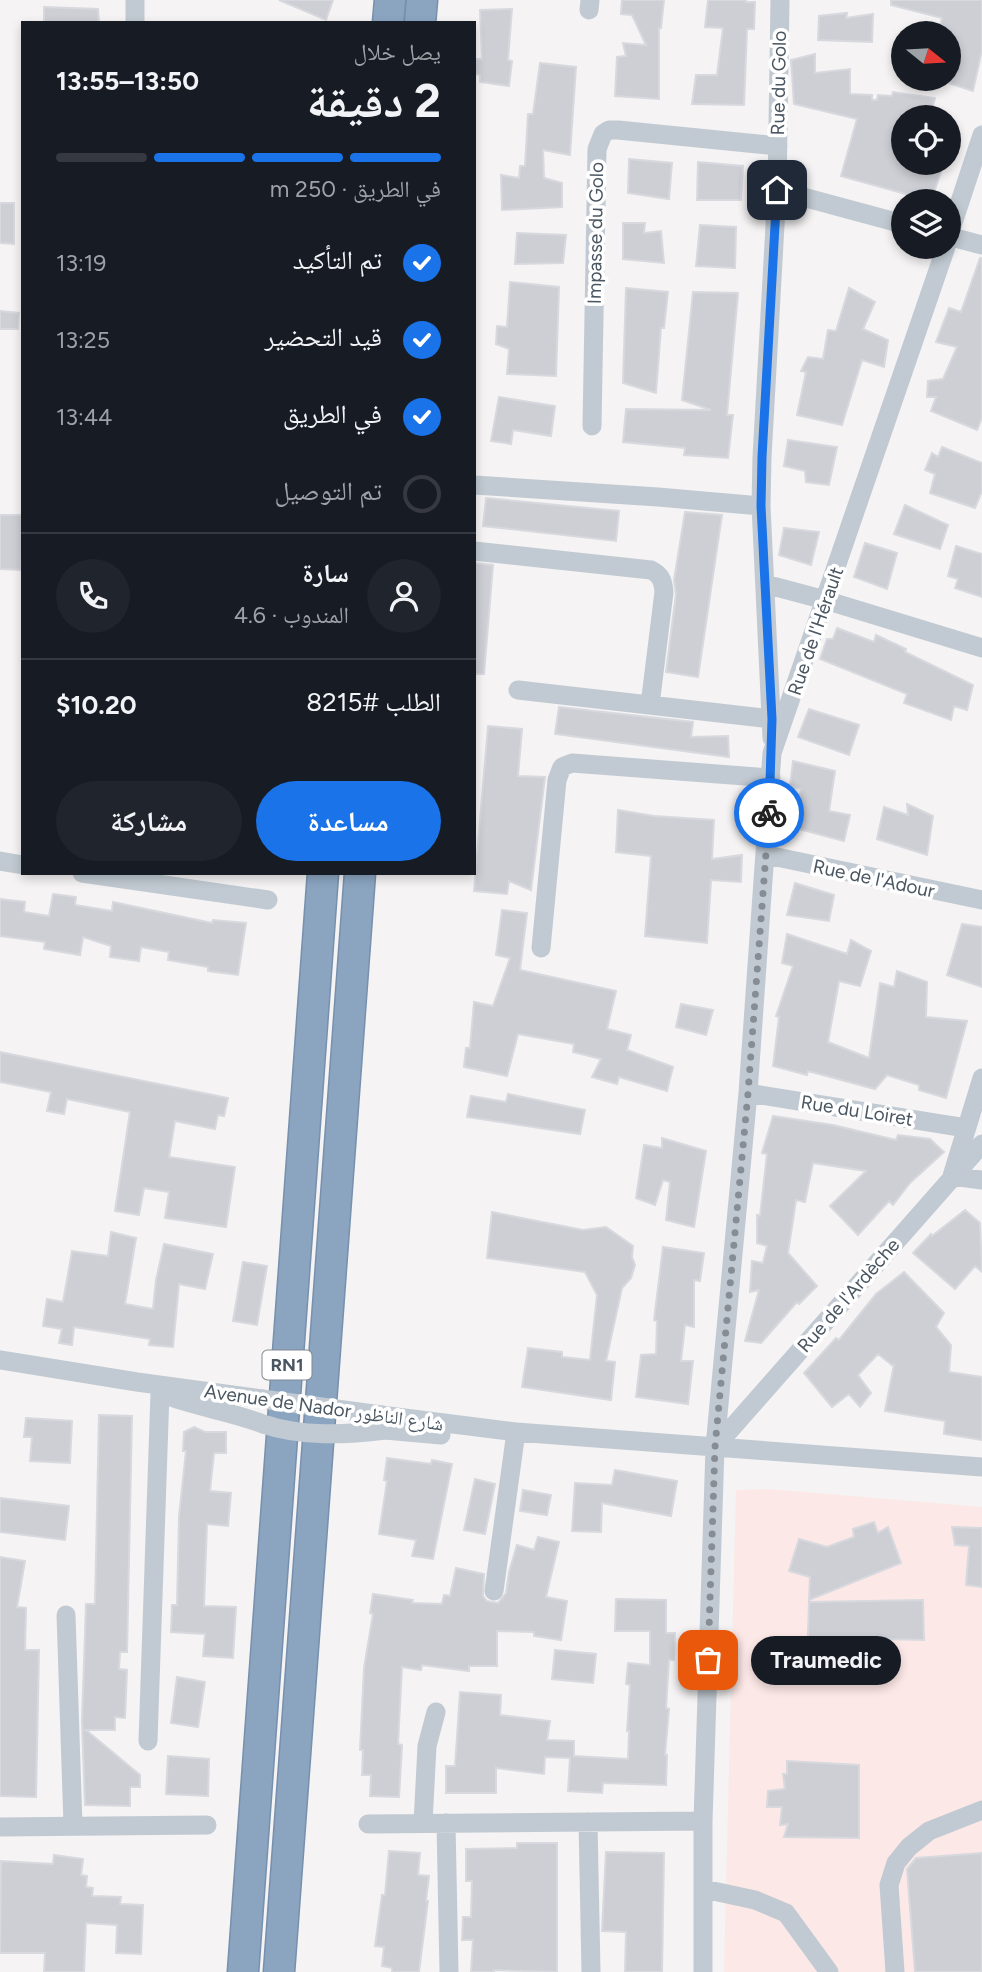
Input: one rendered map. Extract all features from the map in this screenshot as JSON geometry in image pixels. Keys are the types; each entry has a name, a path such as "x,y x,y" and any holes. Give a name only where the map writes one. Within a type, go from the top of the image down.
{"highway":[{"path":"388,21 390,0"},
{"path":"421,21 422,0"},
{"name":"RN1","path":"243,1972 323,875"},
{"name":"RN1","path":"279,1972 360,875"},
{"path":"293,1783 298,1972"},
{"path":"222,1972 254,1821"}],"street":[{"path":"135,0 135,21"},
{"name":"Rue du Golo","path":"772,753 761,506 763,411 777,190 780,0"},
{"name":"Impasse du Golo","path":"592,426 599,141 610,131 618,130 778,146"},
{"path":"961,200 982,135"},
{"path":"777,190 891,221"},
{"path":"961,240 982,245"},
{"name":"Rue de l'Hérault","path":"703,1972 703,1821 715,1447 748,1093 767,856 772,753 942,259"},
{"path":"476,485 761,506"},
{"path":"476,551 651,570 656,573 664,583 664,592 650,705"},
{"path":"765,584 982,648"},
{"path":"518,690 772,719"},
{"path":"541,948 557,780 562,767 572,763 771,778"},
{"name":"Rue de l'Adour","path":"767,856 982,900"},
{"path":"0,861 21,865"},
{"path":"107,875 144,878 268,900"},
{"path":"982,1078 952,1176 982,1180"},
{"name":"Rue du Loiret","path":"748,1093 967,1128"},
{"name":"Rue de l'Ardèche","path":"715,1447 982,1144"},
{"name":"Avenue de Nador شارع الناظور","path":"0,1360 262,1399 383,1422 982,1467"},
{"name":"Avenue de Nador شارع الناظور","path":"137,1382 176,1400 228,1411 287,1430 345,1435 383,1422"},
{"path":"148,1741 160,1393"},
{"path":"494,1591 513,1432"},
{"path":"66,1615 73,1825"},
{"path":"423,1824 427,1746 436,1712"},
{"path":"895,1972 889,1885 897,1863 909,1847 929,1831 982,1810"},
{"path":"368,1824 703,1821"},
{"path":"588,1822 591,1972"},
{"path":"446,1823 449,1972"},
{"path":"0,1827 207,1825"},
{"path":"704,1889 755,1900 786,1913 829,1972"}],"shaded area":[{"path":"768,1489 982,1507 982,1972 724,1972 736,1490"}],"building":[{"path":"279,0 333,0 326,20"},
{"path":"622,0 664,0 659,28 659,99 615,96 617,57 626,56 623,43 646,45 632,15 621,14"},
{"path":"708,0 755,2 754,29 747,29 744,105 692,104 696,75 717,75 723,28 705,27"},
{"path":"891,0 982,0 982,50 973,91 961,87 961,21 941,21 942,18 891,5"},
{"path":"44,7 98,9 99,21 44,21"},
{"path":"512,9 509,86 480,82 480,75 476,74 476,59 482,59 480,10"},
{"path":"847,13 846,18 873,14 872,42 818,40 819,16"},
{"path":"815,54 815,73 850,69 850,94 872,95 872,100 877,100 878,95 892,96 893,92 935,98 933,105 891,105 891,175 940,175 935,189 891,190 841,176 857,119 794,104 791,60"},
{"path":"540,63 576,67 570,155 543,150 544,178 562,183 562,207 502,210 501,175 519,178 520,166 525,166 528,114 533,114"},
{"path":"629,159 672,163 669,199 628,193"},
{"path":"698,162 743,166 741,200 697,200"},
{"path":"0,203 14,203 14,244 0,243"},
{"path":"623,223 645,223 644,233 661,231 664,263 623,259"},
{"path":"700,225 736,227 735,268 696,266"},
{"path":"517,233 566,235 563,263 515,264"},
{"path":"980,258 982,418 977,430 931,411 936,397 927,397 928,381 943,379 957,347 936,342 949,308 961,312"},
{"path":"510,282 559,287 556,376 507,374 509,349 496,344 497,326 507,327"},
{"path":"626,288 668,292 664,328 661,328 656,393 623,383"},
{"path":"849,288 875,302 863,329 888,340 884,367 862,360 842,425 797,415 806,372 801,371 808,357 823,359 828,330 836,331"},
{"path":"693,292 738,293 727,415 733,415 728,458 684,455 685,448 623,442 626,409 711,410 682,400"},
{"path":"0,311 19,313 18,329 0,329"},
{"path":"499,397 555,406 551,436 513,430 511,444 491,441"},
{"path":"788,440 837,447 829,485 806,482 805,471 784,466"},
{"path":"942,447 982,463 982,491 975,508 930,493 935,474 925,470 932,453 938,457"},
{"path":"486,498 619,511 616,541 483,526"},
{"path":"905,505 948,525 940,549 894,534"},
{"path":"685,512 722,515 698,677 666,672 676,594 674,580"},
{"path":"0,515 21,515 21,570 0,569"},
{"path":"784,528 819,532 811,565 779,555"},
{"path":"865,543 897,553 887,589 854,577"},
{"path":"956,546 982,554 982,597 955,588 958,579 948,576"},
{"path":"476,563 493,565 484,674 476,674"},
{"path":"837,628 874,642 876,635 973,685 967,710 954,706 951,720 904,703 907,694 820,659 827,639 833,639"},
{"path":"559,707 693,722 691,737 728,736 729,757 555,734"},
{"path":"809,709 859,725 849,755 798,737"},
{"path":"488,726 522,729 518,776 545,777 531,890 509,881 507,894 474,891"},
{"path":"793,761 835,771 829,811 850,815 844,841 795,828 801,789 790,786"},
{"path":"907,804 933,816 927,855 877,839 884,807 908,815"},
{"path":"618,810 654,816 714,820 712,859 742,855 741,882 711,880 707,943 645,936 651,856 616,852"},
{"path":"795,883 834,895 829,921 787,915"},
{"path":"53,894 76,897 75,905 112,911 113,902 212,923 213,920 246,923 238,975 208,971 208,967 168,960 169,952 141,947 139,961 110,957 111,946 83,937 80,955 44,949 45,942 0,936 0,899 25,902 24,912 49,916"},
{"path":"502,910 527,913 520,970 616,991 607,1029 631,1035 627,1050 673,1067 667,1091 619,1077 617,1084 592,1077 601,1059 573,1052 574,1044 518,1034 507,1076 464,1067 466,1048 470,1048 474,1002 493,1006 510,958 496,955"},
{"path":"962,924 982,927 982,987 947,975"},
{"path":"787,934 847,954 851,940 871,951 860,986 839,981 828,1042 869,1058 880,983 894,987 897,971 927,982 926,1017 967,1021 946,1098 919,1090 919,1085 887,1075 875,1089 808,1071 807,1075 773,1066 779,1017 776,1016 793,966 782,963"},
{"path":"681,1004 713,1010 706,1035 676,1027"},
{"path":"0,1052 228,1098 224,1116 218,1115 215,1129 175,1121 169,1157 235,1167 226,1227 165,1218 169,1192 144,1188 139,1215 115,1211 130,1112 67,1099 64,1114 47,1111 51,1092 0,1082"},
{"path":"508,1094 585,1110 580,1134 467,1117 471,1096 506,1102"},
{"path":"773,1116 833,1125 896,1140 898,1135 930,1139 944,1152 910,1183 893,1205 889,1201 858,1235 830,1206 866,1171 813,1163 805,1202 796,1200 788,1253 817,1286 799,1304 797,1302 761,1343 745,1341 759,1290 750,1292 752,1261 763,1263 767,1246 757,1243 757,1215 760,1216 767,1154 762,1153"},
{"path":"662,1138 706,1151 694,1227 666,1220 670,1182 663,1180 655,1205 636,1198 644,1145 662,1148"},
{"path":"965,1210 980,1223 982,1272 975,1266 955,1289 913,1253 931,1234 932,1236"},
{"path":"492,1212 583,1230 606,1227 633,1246 632,1257 635,1265 631,1278 622,1288 606,1361 615,1362 611,1400 522,1387 528,1348 562,1352 562,1357 590,1360 597,1295 585,1272 487,1258"},
{"path":"111,1232 136,1238 125,1304 153,1309 164,1244 213,1254 205,1289 179,1284 173,1347 149,1345 150,1339 74,1327 72,1345 59,1343 62,1329 43,1326 47,1299 63,1302 72,1251 108,1256"},
{"path":"663,1247 704,1253 700,1281 694,1280 694,1327 685,1325 681,1361 693,1361 688,1404 636,1397 641,1355 656,1354 657,1321 654,1320"},
{"path":"243,1262 267,1266 257,1325 233,1321"},
{"path":"904,1272 944,1313 936,1327 951,1345 949,1372 982,1377 982,1440 944,1434 945,1421 885,1411 894,1364 893,1366 878,1354 858,1375 871,1393 860,1407 849,1394 832,1407 804,1373 836,1338 839,1340 876,1294"},
{"path":"99,1415 132,1416 127,1652 120,1652 119,1669 127,1670 125,1718 115,1717 115,1730 86,1730 140,1775 140,1787 130,1787 130,1806 85,1805 82,1721 86,1604 95,1604"},
{"path":"26,1418 72,1421 70,1463 30,1461 32,1437 24,1437"},
{"path":"194,1427 205,1432 226,1432 226,1453 214,1453 210,1491 231,1493 228,1526 207,1524 204,1606 236,1607 233,1658 203,1656 205,1634 171,1632 172,1605 177,1605 179,1516 186,1451 183,1451 184,1432"},
{"path":"387,1458 431,1464 432,1460 452,1464 433,1559 412,1556 416,1540 379,1534 387,1481 384,1480"},
{"path":"615,1470 677,1481 671,1516 602,1503 601,1532 572,1531 575,1483 612,1485"},
{"path":"475,1479 495,1484 485,1534 464,1530"},
{"path":"523,1490 551,1495 547,1515 520,1511"},
{"path":"0,1498 69,1506 65,1540 0,1532"},
{"path":"874,1522 878,1533 888,1527 901,1563 809,1600 810,1577 789,1571 799,1539 827,1547 854,1537 853,1529"},
{"path":"952,1527 982,1528 982,1587 966,1585 969,1546 955,1545"},
{"path":"538,1537 559,1542 546,1597 567,1601 561,1640 534,1636 534,1632 497,1631 497,1666 469,1666 469,1671 422,1665 421,1670 402,1667 398,1744 402,1745 399,1797 370,1796 371,1775 362,1775 363,1750 360,1750 364,1668 373,1614 370,1613 373,1594 413,1600 412,1603 442,1604 444,1595 450,1596 456,1568 484,1574 483,1596 487,1601 498,1603 506,1593 517,1545 534,1550"},
{"path":"0,1557 25,1561 17,1607 26,1608 25,1650 39,1650 36,1797 0,1796"},
{"path":"616,1599 666,1600 666,1633 675,1633 674,1660 669,1660 666,1708 669,1709 665,1755 666,1785 603,1783 602,1793 568,1791 570,1758 545,1757 544,1774 496,1768 496,1793 446,1793 446,1766 455,1766 460,1692 501,1695 500,1715 550,1721 547,1740 574,1741 574,1756 628,1759 628,1663 650,1665 650,1631 615,1631"},
{"path":"923,1600 924,1640 843,1638 844,1663 807,1663 809,1602"},
{"path":"555,1650 596,1654 593,1683 552,1679"},
{"path":"177,1677 205,1682 198,1727 171,1723"},
{"path":"168,1756 209,1759 208,1796 166,1794"},
{"path":"787,1761 859,1765 859,1838 784,1837 788,1824 780,1825 782,1807 767,1807 768,1791 785,1789 783,1774 787,1774"},
{"path":"517,1843 557,1843 557,1972 471,1972 473,1940 462,1940 463,1917 471,1917 472,1881 466,1881 466,1849 517,1848"},
{"path":"389,1851 420,1853 418,1875 429,1876 419,1972 392,1972 392,1968 382,1966 384,1947 375,1946 382,1895 385,1895"},
{"path":"606,1852 664,1853 662,1972 625,1972 626,1932 602,1931"},
{"path":"982,1853 982,1972 915,1972 907,1869 916,1858"},
{"path":"54,1855 83,1859 81,1875 87,1876 86,1887 93,1888 92,1896 121,1897 120,1904 143,1905 141,1954 116,1953 117,1925 86,1923 84,1972 44,1972 45,1953 0,1953 1,1861 53,1864"}],"way so far":[{"path":"708,1660 715,1447 748,1093 769,813"}],"place":[{"name":"Traumedic","path":"708,1660"}],"route":[{"path":"769,813 772,719 761,506 763,411 777,190"}]}
